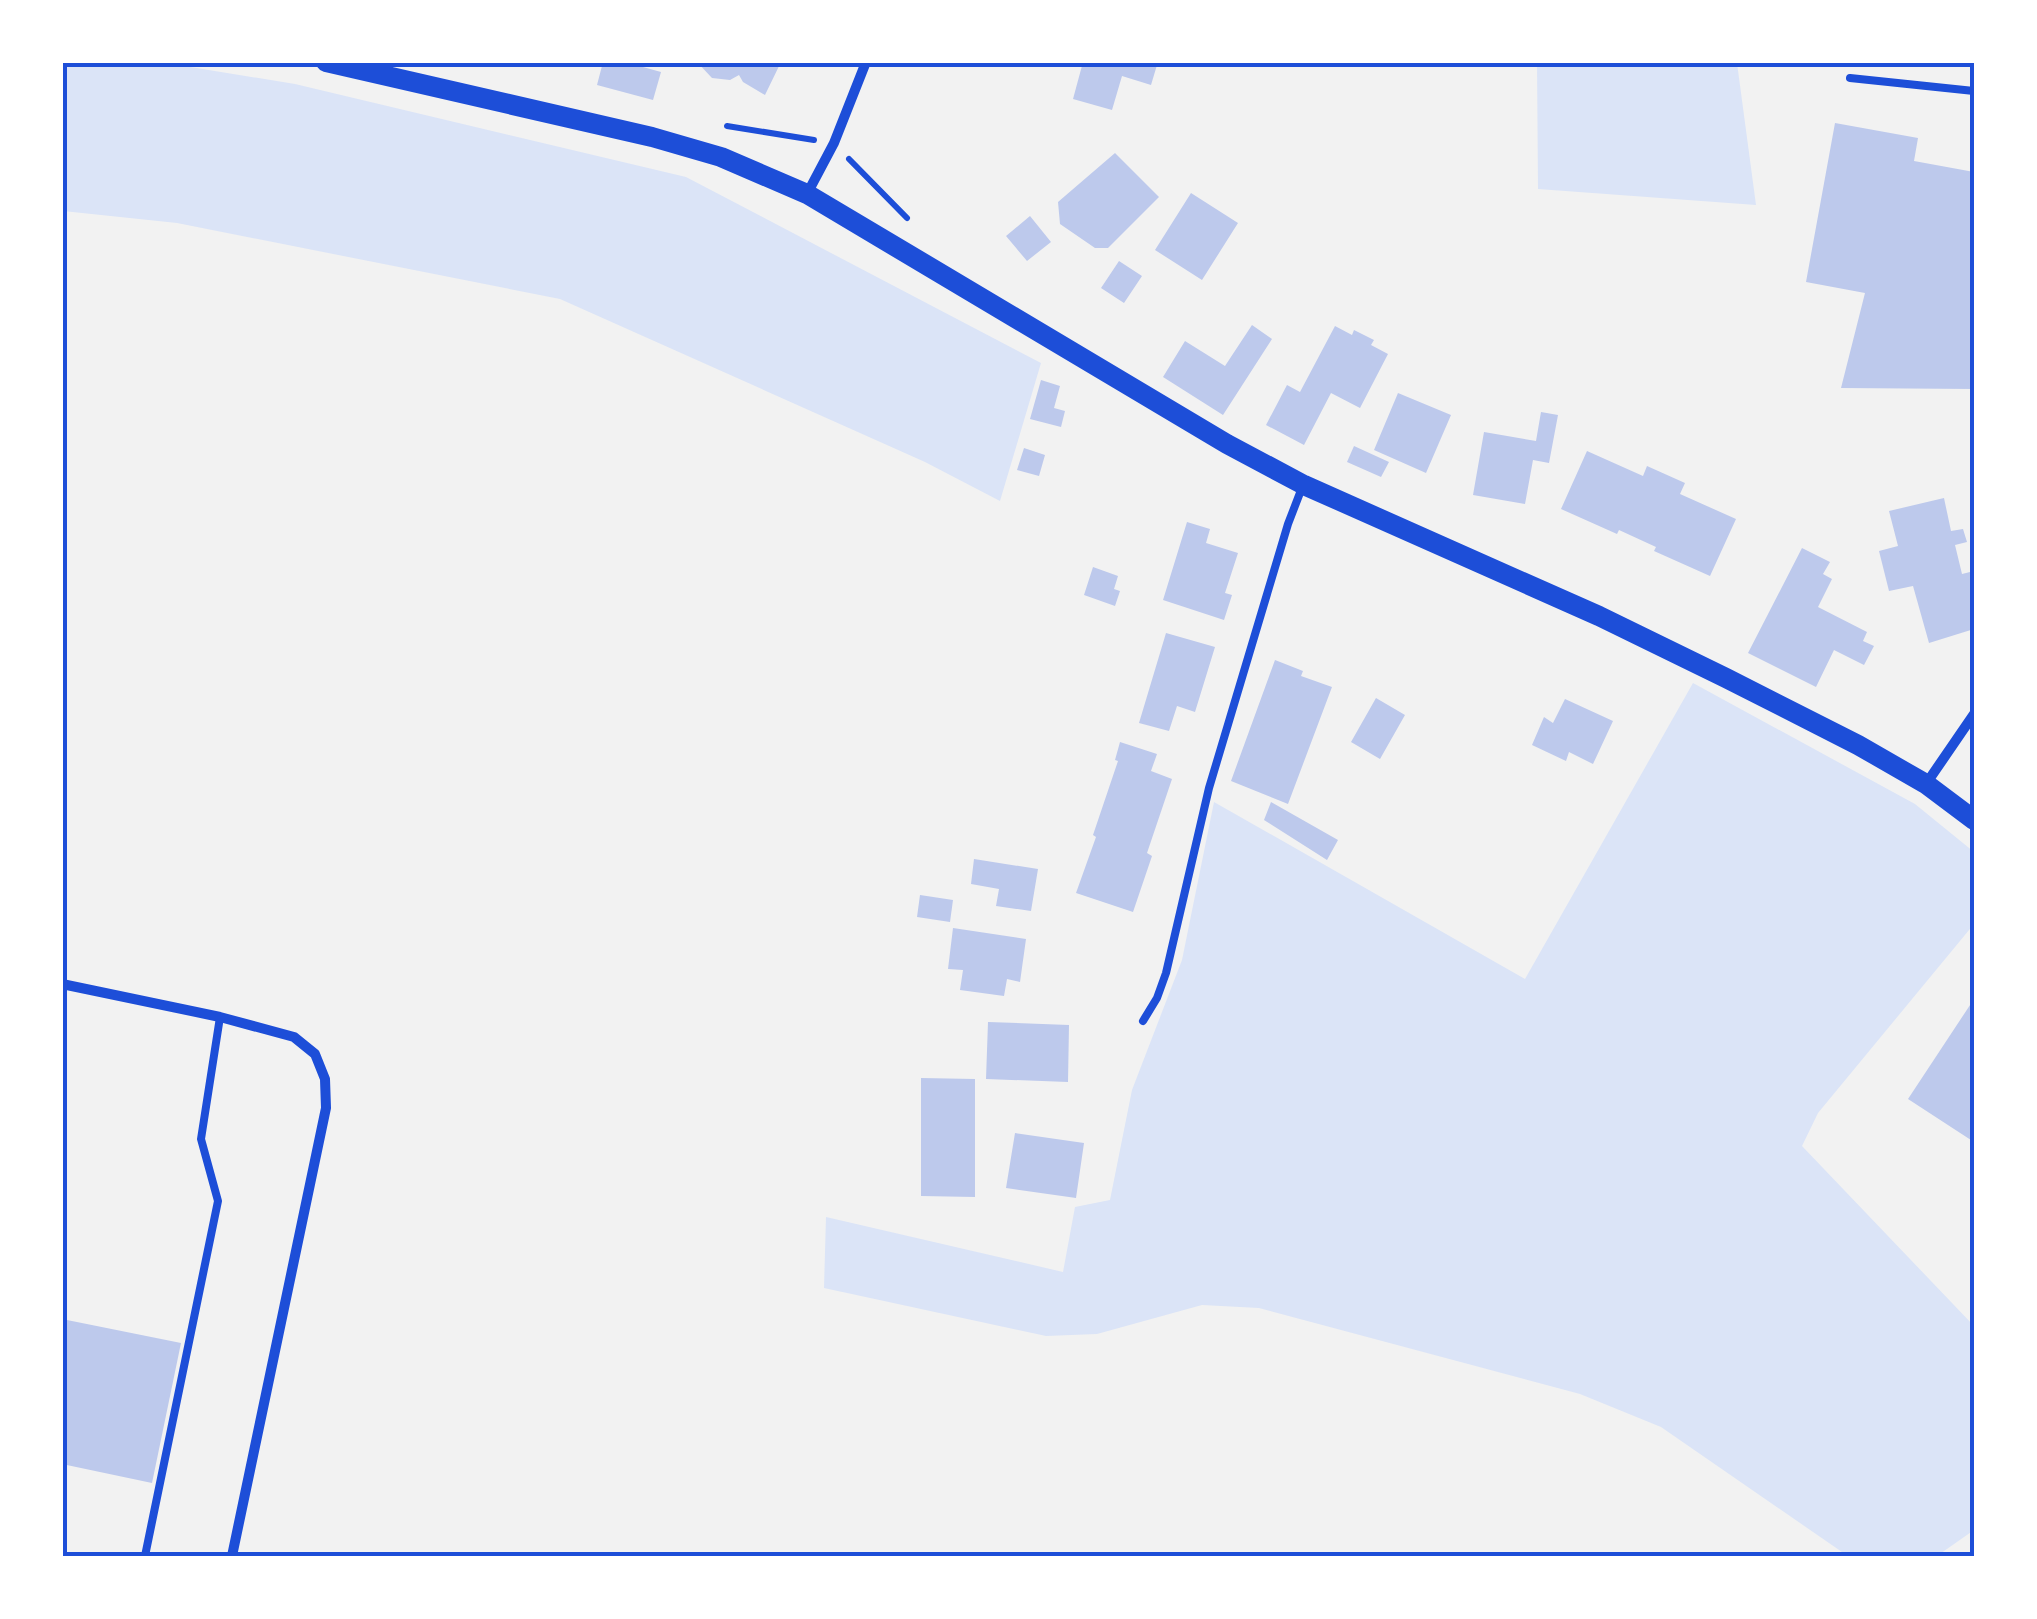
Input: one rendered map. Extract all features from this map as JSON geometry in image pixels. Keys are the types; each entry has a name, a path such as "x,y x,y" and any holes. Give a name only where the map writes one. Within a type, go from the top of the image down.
{"main road":[{"path":"326,62 652,137 721,157 807,194 1176,414 1304,485 1599,616 1858,745 1926,784 1974,820"}],"street":[{"path":"807,194 834,144 866,62"},
{"path":"1926,784 1974,714"},
{"path":"62,984 220,1017 294,1038 314,1054 325,1078 326,1108 232,1556"}],"lane":[{"path":"1850,78 1974,91"},
{"path":"1143,1021 1166,973 1208,788 1272,573 1304,485"},
{"path":"145,1556 218,1202 201,1138 220,1017"}],"shaded area":[{"path":"63,62 166,63 295,84 686,177 1041,363 1000,501 925,462 560,299 177,223 63,211"},
{"path":"1537,63 1737,63 1756,205 1538,189"},
{"path":"1693,683 1915,804 1974,852 1974,924 1818,1113 1802,1146 1974,1326 1974,1530 1937,1556 1837,1556 1842,1552 1661,1427 1580,1394 1259,1308 1202,1305 1097,1334 1046,1336 824,1288 826,1217 1063,1272 1075,1207 1110,1200 1132,1090 1182,960 1214,802 1525,979"}],"building":[{"path":"603,62 625,62 661,72 653,100 597,85"},
{"path":"697,62 781,62 765,95 743,82 739,75 730,80 712,78"},
{"path":"1083,62 1157,65 1151,85 1122,76 1112,110 1073,99"},
{"path":"1835,123 1918,138 1914,161 1974,172 1974,389 1841,388 1865,293 1806,282"},
{"path":"1115,153 1159,197 1108,248 1095,248 1060,224 1058,202"},
{"path":"1191,193 1238,223 1202,280 1155,250"},
{"path":"1030,216 1051,242 1027,261 1006,236"},
{"path":"1119,261 1142,276 1124,303 1101,288"},
{"path":"1252,325 1272,339 1223,415 1163,377 1185,341 1225,366"},
{"path":"1335,326 1374,340 1371,345 1388,354 1360,408 1331,393 1304,445 1266,425 1287,385 1300,392"},
{"path":"1041,380 1060,386 1054,408 1065,411 1061,427 1030,419"},
{"path":"1398,393 1451,415 1426,473 1374,450"},
{"path":"1541,412 1558,415 1549,463 1533,460 1525,504 1473,495 1484,432 1536,441"},
{"path":"1354,446 1389,462 1381,477 1347,462"},
{"path":"1024,448 1045,455 1039,476 1017,470"},
{"path":"1587,451 1643,476 1647,466 1685,483 1680,494 1736,519 1710,576 1619,530 1617,534 1561,509"},
{"path":"1944,498 1951,531 1963,529 1967,542 1955,545 1962,574 1974,571 1974,629 1929,643 1913,586 1889,591 1879,551 1898,546 1889,511"},
{"path":"1187,522 1210,529 1206,543 1238,553 1225,593 1232,595 1224,620 1163,600"},
{"path":"1802,548 1830,562 1823,574 1832,579 1818,607 1867,632 1863,641 1874,646 1864,665 1834,650 1816,687 1748,653"},
{"path":"1093,567 1118,576 1114,589 1120,591 1115,606 1084,595"},
{"path":"1166,633 1215,647 1195,712 1177,706 1169,731 1139,723"},
{"path":"1275,660 1303,671 1301,676 1332,687 1288,804 1231,781"},
{"path":"1376,698 1405,715 1380,759 1351,742"},
{"path":"1565,699 1613,721 1593,764 1569,752 1566,761 1532,745 1544,717 1553,723"},
{"path":"1120,742 1157,754 1151,771 1172,779 1147,853 1152,856 1133,912 1076,893 1096,837 1093,835 1118,761 1115,760"},
{"path":"1271,802 1338,840 1327,860 1264,820"},
{"path":"974,859 1038,869 1031,911 996,906 999,889 971,884"},
{"path":"920,895 953,900 950,922 917,917"},
{"path":"953,928 1026,939 1020,982 1007,979 1004,996 960,990 963,970 948,969"},
{"path":"1974,999 1974,1142 1908,1099"},
{"path":"988,1022 1069,1025 1068,1082 986,1079"},
{"path":"921,1078 975,1079 975,1197 921,1196"},
{"path":"1015,1133 1084,1143 1076,1198 1006,1188"},
{"path":"62,1319 181,1343 152,1483 62,1464"}]}
